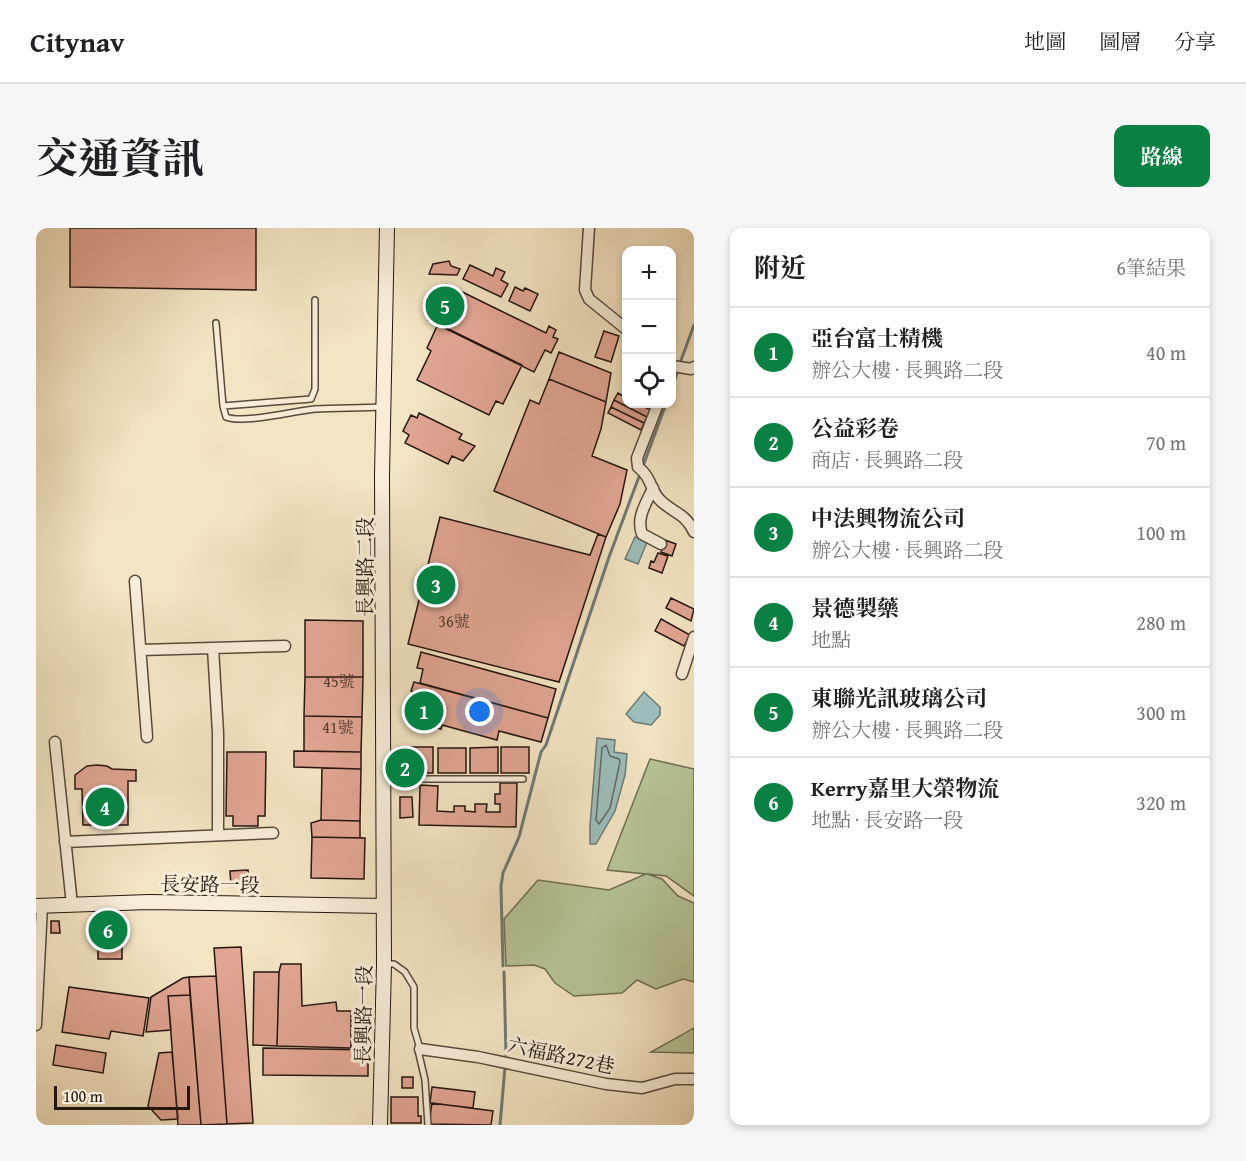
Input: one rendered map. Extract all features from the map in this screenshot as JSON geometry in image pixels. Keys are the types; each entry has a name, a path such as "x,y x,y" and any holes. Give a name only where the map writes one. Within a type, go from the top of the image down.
{"street":[{"name":"長興路二段","path":"383,906 384,407 387,228"},
{"path":"589,228 585,290 589,299 622,325"},
{"path":"676,367 691,369 694,367"},
{"path":"656,408 637,458 638,467 648,475 660,500 689,520 694,532"},
{"path":"653,488 642,510 639,525 642,534 662,544"},
{"path":"135,581 147,736"},
{"path":"682,674 694,637"},
{"path":"141,650 285,646"},
{"path":"213,648 218,733 218,835"},
{"path":"55,742 72,905"},
{"path":"65,842 273,833"},
{"name":"長安路一段","path":"39,906 149,902 383,906"},
{"path":"36,1025 39,906"},
{"name":"長興路一段","path":"380,1125 383,906"},
{"name":"六福路272巷","path":"420,1049 478,1057 606,1084 642,1088 675,1079 694,1079"}],"lane":[{"path":"223,406 311,399 315,389 315,300"},
{"path":"216,323 223,406 226,417 232,419 317,409 384,407"},
{"path":"385,779 524,779"},
{"path":"384,964 394,964 405,972 414,987 414,1028 420,1049 418,1050 424,1080 428,1125"}],"green space":[{"path":"650,759 694,769 694,896 666,876 647,874 662,879 678,896 694,903 694,982 683,979 656,989 637,980 622,993 574,996 555,983 545,969 534,965 506,966 504,919 538,880 609,890 646,874 607,870"},
{"path":"694,1028 694,1053 651,1052"}],"water":[{"path":"635,537 647,542 638,564 625,559"},
{"path":"644,692 660,707 660,715 651,725 634,722 626,714"},
{"path":"597,738 615,740 614,752 627,754 625,775 615,811 596,844 590,844 590,826"}],"building":[{"path":"70,228 256,228 256,290 70,287"},
{"path":"449,261 451,266 460,269 457,275 429,274 433,264"},
{"path":"470,265 493,276 496,268 505,272 501,280 508,284 501,297 463,279"},
{"path":"446,284 546,333 549,326 556,330 553,337 558,339 551,353 545,350 534,372 428,320"},
{"path":"515,287 523,291 525,288 538,294 530,311 509,301"},
{"path":"438,324 522,365 503,404 496,401 489,415 417,380 431,351 427,348"},
{"path":"604,331 619,336 611,362 595,357"},
{"path":"559,352 611,373 606,402 549,379"},
{"path":"549,379 606,402 601,429 592,456 627,470 620,504 606,537 494,491 530,400 539,404"},
{"path":"618,393 622,396 622,404 614,400"},
{"path":"614,400 622,404 622,408 630,408 647,417 644,423 611,407"},
{"path":"611,407 644,423 641,430 608,413"},
{"path":"630,408 651,410 647,417"},
{"path":"419,413 462,434 459,439 475,446 463,461 452,456 448,464 405,443 409,435 403,431 411,415 417,418"},
{"path":"440,517 590,555 598,534 606,537 559,682 408,644"},
{"path":"665,540 676,544 672,556 661,552"},
{"path":"658,553 668,556 662,573 649,568 651,561 654,562"},
{"path":"671,598 694,609 691,621 666,608"},
{"path":"661,619 690,635 684,646 655,631"},
{"path":"305,620 363,621 363,677 305,677"},
{"path":"421,652 556,689 548,718 420,683 423,669 417,668"},
{"path":"305,677 363,677 362,717 304,716"},
{"path":"414,682 548,718 541,742 499,731 497,740 442,725 441,729 411,721 419,693 411,691"},
{"path":"304,716 362,717 361,752 304,751"},
{"path":"399,747 433,747 433,773 399,773"},
{"path":"498,747 498,773 470,773 470,748"},
{"path":"501,747 529,747 529,773 501,773"},
{"path":"438,748 466,748 466,773 438,773"},
{"path":"294,751 361,752 361,769 294,767"},
{"path":"227,752 266,752 265,816 258,816 258,826 233,826 233,816 226,816"},
{"path":"97,765 112,769 136,770 136,781 128,781 128,825 83,825 82,789 75,789 75,775 87,766"},
{"path":"322,768 361,769 360,821 321,820"},
{"path":"500,783 517,783 516,827 419,825 420,785 438,786 437,811 454,812 454,806 465,806 465,811 475,812 475,804 487,804 486,812 500,812 500,804 495,804 495,794 500,794"},
{"path":"400,797 412,797 413,817 400,818"},
{"path":"321,820 360,821 360,838 312,837 311,823"},
{"path":"312,837 365,838 364,879 311,878"},
{"path":"248,870 249,885 231,886 230,871"},
{"path":"98,920 119,920 122,959 98,959"},
{"path":"51,921 59,921 60,933 51,933"},
{"path":"241,947 253,1123 227,1124 214,948"},
{"path":"281,964 301,964 302,1006 336,1002 337,1011 351,1011 351,1048 277,1046"},
{"path":"254,972 279,972 277,1046 253,1045"},
{"path":"216,976 227,1124 201,1125 189,977"},
{"path":"189,977 190,995 168,996 171,1030 146,1032 151,997 183,978"},
{"path":"69,987 149,998 143,1036 111,1031 109,1039 62,1032"},
{"path":"190,995 201,1125 178,1125 168,996"},
{"path":"56,1045 106,1053 103,1073 53,1065"},
{"path":"263,1048 368,1050 368,1076 263,1075"},
{"path":"172,1052 178,1119 161,1120 148,1106 159,1053"},
{"path":"402,1077 413,1077 413,1088 402,1088"},
{"path":"432,1087 475,1092 473,1108 430,1103"},
{"path":"391,1097 418,1097 418,1116 421,1116 421,1123 391,1123"},
{"path":"432,1103 493,1111 491,1125 429,1124"}],"waterway":[{"path":"680,363 694,325"},
{"path":"676,376 678,370"},
{"path":"643,466 665,408"},
{"path":"503,966 501,886 503,873 519,837 541,752 546,745 609,557 640,474"},
{"path":"504,972 506,1055"},
{"path":"500,1125 505,1067"}],"place":[{"name":"東聯光訊玻璃公司","path":"445,306"},
{"name":"中法興物流公司","path":"436,585"},
{"name":"亞台富士精機","path":"424,711"},
{"name":"公益彩卷","path":"405,768"},
{"name":"景德製藥","path":"105,807"},
{"name":"Kerry嘉里大榮物流","path":"108,930"}]}
